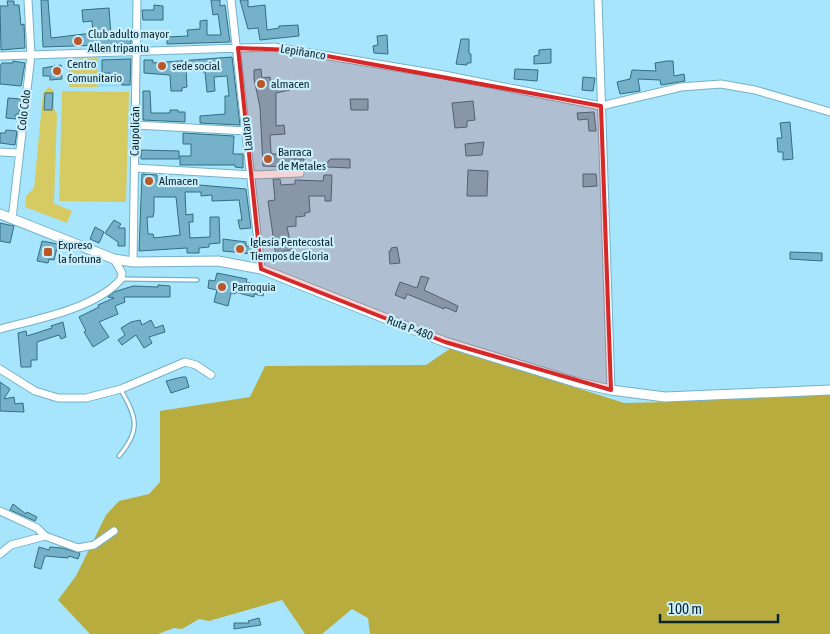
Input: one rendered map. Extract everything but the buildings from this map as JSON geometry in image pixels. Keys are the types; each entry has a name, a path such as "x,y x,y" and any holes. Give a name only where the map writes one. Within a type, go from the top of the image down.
{"street":[{"name":"Colo Colo","path":"12,219 31,55 28,0"},
{"name":"Caupolicán","path":"133,262 137,0"},
{"name":"Lautaro","path":"231,0 238,48 261,269"},
{"path":"598,0 611,390"},
{"name":"Lepiñanco","path":"0,56 274,47 601,106"},
{"path":"601,106 681,87 721,84 754,90 830,112"},
{"path":"135,125 247,132"},
{"path":"0,152 19,154"},
{"path":"135,168 252,176 300,173"},
{"name":"Ruta P-480","path":"0,214 114,259 133,262 218,260 261,269 445,342 575,382 611,390 665,397 830,390"},
{"path":"0,329 79,306 101,296 121,279 122,273 114,259"},
{"path":"0,369 35,391 58,398 86,398 121,389 185,362 211,375"},
{"path":"0,512 37,528 45,536 71,546 94,546 114,531"},
{"path":"0,554 11,544 45,536"}],"lane":[{"path":"121,279 197,280"},
{"path":"119,456 131,442 134,434 134,412 121,389"}],"highlighted area":[{"path":"238,48 294,50 601,106 611,390 445,342 261,269"}],"shaded area":[{"path":"134,56 133,86 97,87 97,58"},
{"path":"97,58 97,87 69,87 69,59"},
{"path":"49,87 54,91 54,109 57,114 54,203 51,202 72,211 67,223 25,207 26,196 34,188 43,93"},
{"path":"62,91 129,92 126,202 59,201"},
{"path":"451,348 624,403 669,402 830,388 830,634 370,634 368,618 352,609 322,634 305,634 282,600 209,621 199,619 182,629 174,628 158,634 90,634 58,600 76,576 106,515 119,501 149,494 160,482 160,411 250,397 265,366 426,365"}],"place":[{"name":"Club adulto mayor Allen tripantu","path":"78,41"},
{"name":"sede social","path":"162,66"},
{"name":"Centro Comunitario","path":"57,71"},
{"name":"almacen","path":"261,84"},
{"name":"Barraca de Metales","path":"268,159"},
{"name":"Almacen","path":"149,181"},
{"name":"Iglesia Pentecostal Tiempos de Gloria","path":"240,249"},
{"name":"Expreso la fortuna","path":"48,252"},
{"name":"Parroquia","path":"222,287"}]}
